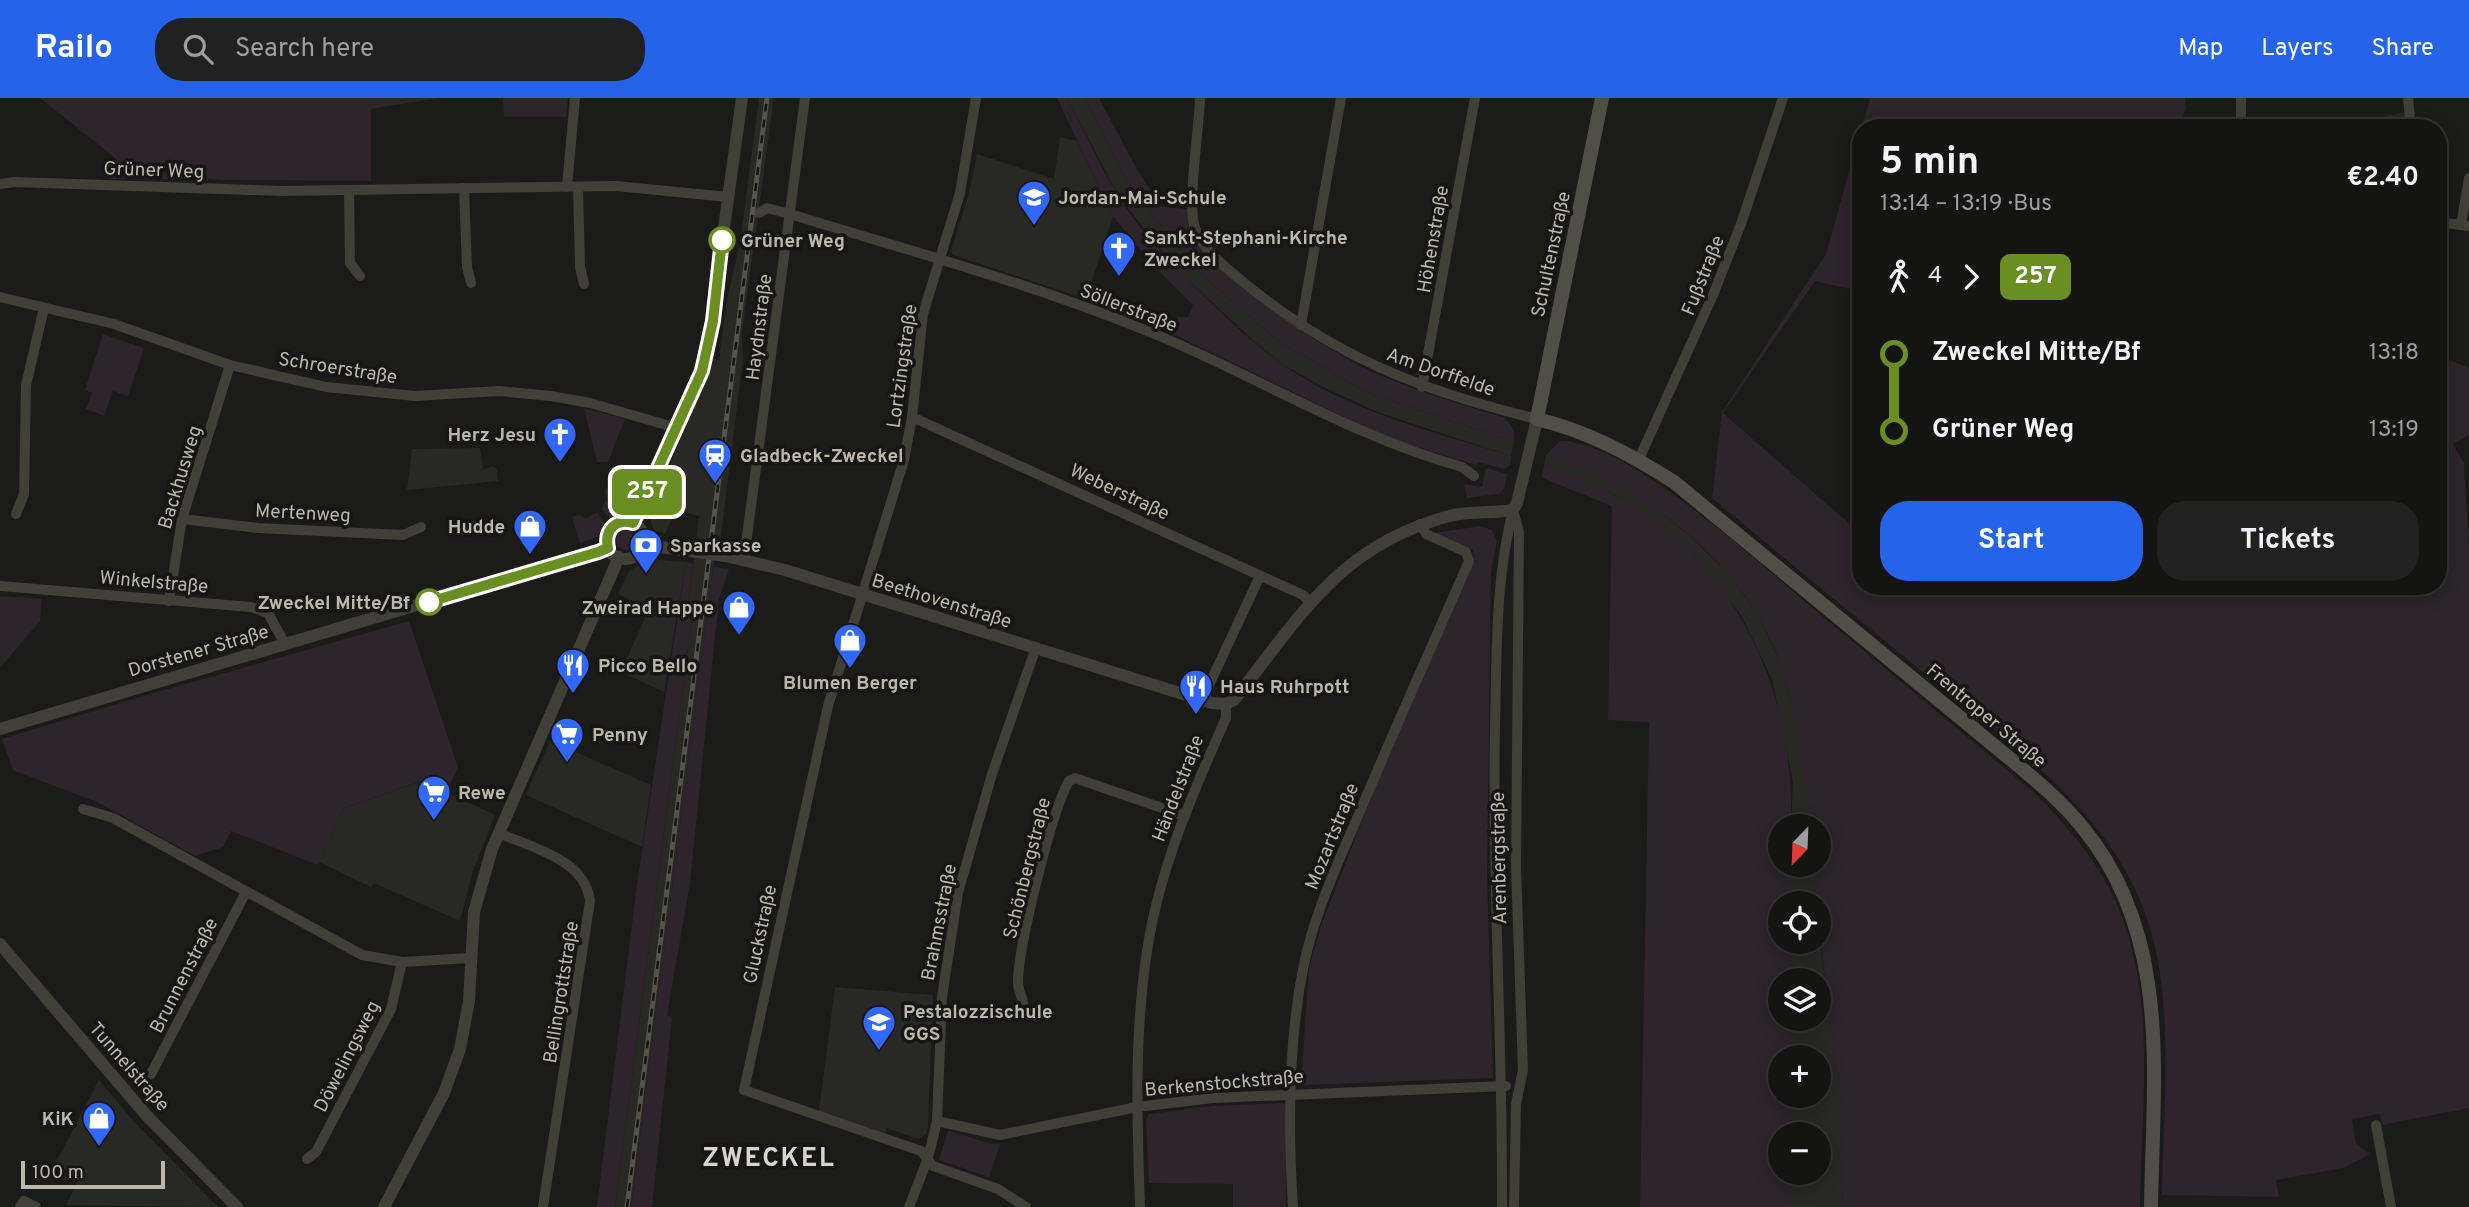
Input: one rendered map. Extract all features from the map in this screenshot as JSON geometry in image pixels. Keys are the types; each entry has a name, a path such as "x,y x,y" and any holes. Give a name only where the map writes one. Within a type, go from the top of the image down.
{"main road":[{"name":"Schultenstraße","path":"1536,419 1602,98"},
{"name":"Frentroper Straße","path":"1536,419 1642,453 2007,756 2063,806 2096,845 2126,897 2139,932 2148,969 2153,1016 2151,1207"}],"street":[{"path":"575,98 573,187 584,284"},
{"path":"633,523 702,371 742,98"},
{"name":"Haydnstraße","path":"744,559 805,98"},
{"name":"Lortzingstraße","path":"863,596 892,502 912,416 923,314 960,193 976,98"},
{"name":"Am Dorffelde","path":"1200,98 1194,217 1197,232 1205,245 1233,273 1301,325 1342,351 1422,387 1536,419"},
{"path":"1301,325 1341,98"},
{"name":"Höhenstraße","path":"1422,387 1475,98"},
{"name":"Fußstraße","path":"1642,453 1713,295 1741,224 1783,98"},
{"path":"2241,98 2241,119"},
{"path":"2408,98 2409,119"},
{"path":"2447,223 2465,226 2469,178"},
{"name":"Grüner Weg","path":"0,184 349,190 616,186 728,197"},
{"path":"464,188 467,267 471,283"},
{"path":"349,190 350,263 360,276"},
{"name":"Söllerstraße","path":"759,213 767,208 790,214 1122,321 1370,436 1462,467 1474,476"},
{"name":"Schroerstraße","path":"0,297 114,324 230,365 371,393 425,396 499,391 551,396 590,403 677,428"},
{"path":"16,514 24,494 24,395 44,308"},
{"name":"Backhusweg","path":"169,600 183,519 230,365"},
{"name":"Weberstraße","path":"912,416 924,419 1311,601"},
{"name":"Arenbergstraße","path":"1502,1207 1502,1086 1493,793 1498,582 1536,419"},
{"name":"Arenbergstraße","path":"1513,510 1520,532 1516,869 1523,1070 1516,1104 1514,1207"},
{"name":"Händelstraße","path":"1140,1207 1138,1048 1147,949 1156,906 1185,816 1226,718 1226,704 1234,700 1272,646 1311,601 1361,554 1420,524 1452,515 1513,510"},
{"name":"Mertenweg","path":"183,519 258,528 403,535 421,527"},
{"path":"622,521 633,523 643,533 643,545 633,557 618,557 608,548 607,536 611,527 622,521"},
{"name":"Mozartstraße","path":"1293,1207 1292,1094 1297,1006 1315,923 1469,561 1466,552 1426,534 1420,524"},
{"name":"Beethovenstraße","path":"643,545 744,559 1035,650 1202,700 1226,704"},
{"name":"Dorstener Straße","path":"0,729 608,548"},
{"path":"384,1207 444,1093 455,1065 467,1017 474,912 482,876 618,557"},
{"path":"1202,700 1260,576"},
{"name":"Winkelstraße","path":"0,586 251,607 268,613 285,644"},
{"name":"Gluckstraße","path":"863,596 828,706 744,1090 921,1151 928,1158"},
{"name":"Brahmsstraße","path":"909,1207 928,1158 937,1121 942,997 958,893 992,774 1035,650"},
{"name":"Schönbergstraße","path":"1023,1003 1018,984 1028,926 1050,840 1069,781 1075,778 1185,816"},
{"path":"83,809 113,818 362,955 402,962 471,958"},
{"name":"Bellingrottstraße","path":"499,833 568,864 581,877 589,894 588,928 544,1207"},
{"name":"Brunnenstraße","path":"151,1074 246,892"},
{"name":"Tunnelstraße","path":"0,944 147,1116 237,1207"},
{"name":"Döwelingsweg","path":"307,1159 316,1152 391,1009 402,962"},
{"name":"Berkenstockstraße","path":"937,1121 1000,1135 1137,1107 1213,1098 1520,1086"},
{"path":"2376,1125 2391,1207"},
{"path":"928,1158 933,1166 998,1189 1026,1207"},
{"path":"20,1207 24,1201 36,1207"}],"shaded area":[{"path":"40,98 438,98 371,109 371,181 110,179 114,157"},
{"path":"503,98 568,98 566,117 504,117"},
{"path":"759,98 774,98 742,332 743,359 721,536 713,567 631,1207 615,1207 692,618 687,617 699,516 676,509 665,534 654,530 649,517 713,359 719,360 726,304 740,243"},
{"path":"1057,98 1067,98 1098,160 1146,235 1190,282 1260,347 1307,380 1334,394 1422,429 1511,456 1510,465 1505,469 1478,462 1475,465 1385,437 1171,333 1178,317 1188,317 1193,305 1155,267 1113,216"},
{"path":"1067,98 1085,98 1129,184 1195,269 1277,340 1365,392 1514,442 1511,456 1377,412 1282,364 1178,271 1119,197"},
{"path":"1085,98 1099,98 1139,173 1162,207 1187,209 1193,237 1219,267 1259,301 1320,343 1367,370 1422,392 1505,418 1514,430 1514,442 1365,392 1277,340 1195,269 1129,184"},
{"path":"1870,98 2185,98 2186,109 2182,119 1864,119"},
{"path":"2405,112 2405,119 2371,119"},
{"name":"Jordan-Mai-Schule","path":"1060,137 1077,141 1113,216 1086,299 953,255 951,251 968,197 977,154 1054,179"},
{"path":"1852,161 1852,289 1815,281 1723,413 1852,526 1852,595 2447,595 2447,359 2469,368 2469,435 2453,444 2464,463 2469,549 2469,1108 2382,1125 2380,1114 2352,1119 2356,1144 2370,1154 2344,1168 2276,1180 2279,1197 2162,1195 2166,1068 2160,973 2154,942 2139,898 2118,858 2091,821 2027,757 1712,498 1722,412 1826,254"},
{"path":"103,334 144,348 128,396 113,391 104,416 86,409 92,393 85,390"},
{"path":"584,408 625,419 608,462 597,462"},
{"path":"1560,441 1589,446 1623,462 1660,485 1736,543 2036,794 2084,849 2108,886 2124,924 2135,963 2144,1044 2140,1207 1842,1207 1840,1112 1831,1031 1831,968 1824,968 1822,954 1831,954 1831,891 1818,891 1818,877 1831,877 1831,814 1810,814 1796,727 1782,669 1766,631 1745,596 1719,564 1689,535 1621,488 1546,455"},
{"path":"480,448 483,470 493,466 497,470 498,481 407,490 412,449"},
{"path":"1546,455 1578,465 1644,499 1690,536 1729,574 1758,615 1782,667 1796,720 1810,814 1792,814 1793,782 1772,679 1741,615 1694,556 1673,537 1616,495 1544,465"},
{"path":"1544,465 1590,483 1617,496 1659,525 1696,558 1726,595 1751,636 1770,680 1783,727 1790,776 1791,814 1768,814 1768,877 1791,877 1791,891 1768,891 1768,954 1791,954 1791,968 1768,968 1768,1031 1791,1031 1791,1045 1768,1045 1768,1108 1791,1108 1791,1122 1768,1122 1768,1185 1792,1185 1792,1207 1640,1207 1649,722 1608,720 1612,506 1542,478"},
{"path":"1486,468 1507,474 1505,487 1499,494 1467,498 1464,484 1482,487"},
{"path":"608,486 613,487 612,495 630,504 625,511 610,518 601,509 607,499 605,491"},
{"path":"597,512 605,523 597,537 580,543 572,517 579,515 587,518"},
{"path":"1481,526 1492,530 1497,541 1491,572 1487,876 1493,1078 1301,1085 1309,968 1322,923 1381,773 1473,562 1478,562 1474,561 1473,550 1434,533"},
{"path":"622,530 630,530 636,540 630,550 622,550 616,544 616,536"},
{"path":"649,559 686,562 664,692 621,672 649,609 618,594 629,571"},
{"path":"686,562 693,564 687,617 692,618 615,1207 597,1207 637,884"},
{"path":"713,567 729,569 719,599 690,883 667,1015 672,1017 652,1207 631,1207"},
{"path":"0,596 42,599 40,621 0,668"},
{"path":"409,621 458,767 446,793 421,781 344,808 318,865 231,831 223,847 195,856 99,803 13,770 2,739 143,696"},
{"path":"550,741 651,785 642,847 526,795"},
{"path":"422,781 495,815 472,874 460,921 374,883 371,887 319,862 344,808"},
{"path":"1791,877 1818,877 1819,891 1791,891"},
{"path":"1791,954 1821,954 1823,968 1791,968"},
{"name":"Pestalozzischule GGS","path":"835,987 933,995 928,1127 926,1134 919,1139 887,1128 885,1133 819,1111"},
{"path":"1831,1022 1839,1078 1844,1163 1842,1207 1792,1207 1792,1185 1831,1185 1831,1122 1791,1122 1791,1108 1831,1108 1831,1045 1791,1045 1791,1031 1831,1031"},
{"path":"99,1080 135,1123 218,1207 66,1205 80,1177 55,1164"},
{"path":"1285,1103 1286,1207 1233,1207 1233,1184 1149,1183 1146,1120 1149,1114 1213,1106"},
{"path":"948,1130 991,1144 1000,1144 989,1177 939,1160"}],"railway":[{"path":"627,1207 767,98"}],"bus line":[{"name":"257","path":"429,602 598,552 608,548 607,536 611,527 622,521 633,523 702,371 713,321 722,240"}],"place":[{"name":"Jordan-Mai-Schule","path":"1034,227"},
{"name":"Grüner Weg","path":"722,240"},
{"name":"Sankt-Stephani-Kirche Zweckel","path":"1119,278"},
{"name":"Herz Jesu","path":"560,464"},
{"name":"Gladbeck-Zweckel","path":"715,485"},
{"name":"Hudde","path":"530,556"},
{"name":"Sparkasse","path":"646,575"},
{"name":"Zweckel Mitte/Bf","path":"429,602"},
{"name":"Zweirad Happe","path":"739,637"},
{"name":"Blumen Berger","path":"850,670"},
{"name":"Picco Bello","path":"573,695"},
{"name":"Haus Ruhrpott","path":"1196,716"},
{"name":"Penny","path":"567,764"},
{"name":"Rewe","path":"434,822"},
{"name":"Pestalozzischule GGS","path":"879,1052"},
{"name":"KiK","path":"99,1148"}],"district":[{"name":"ZWECKEL","path":"769,1157"}]}
